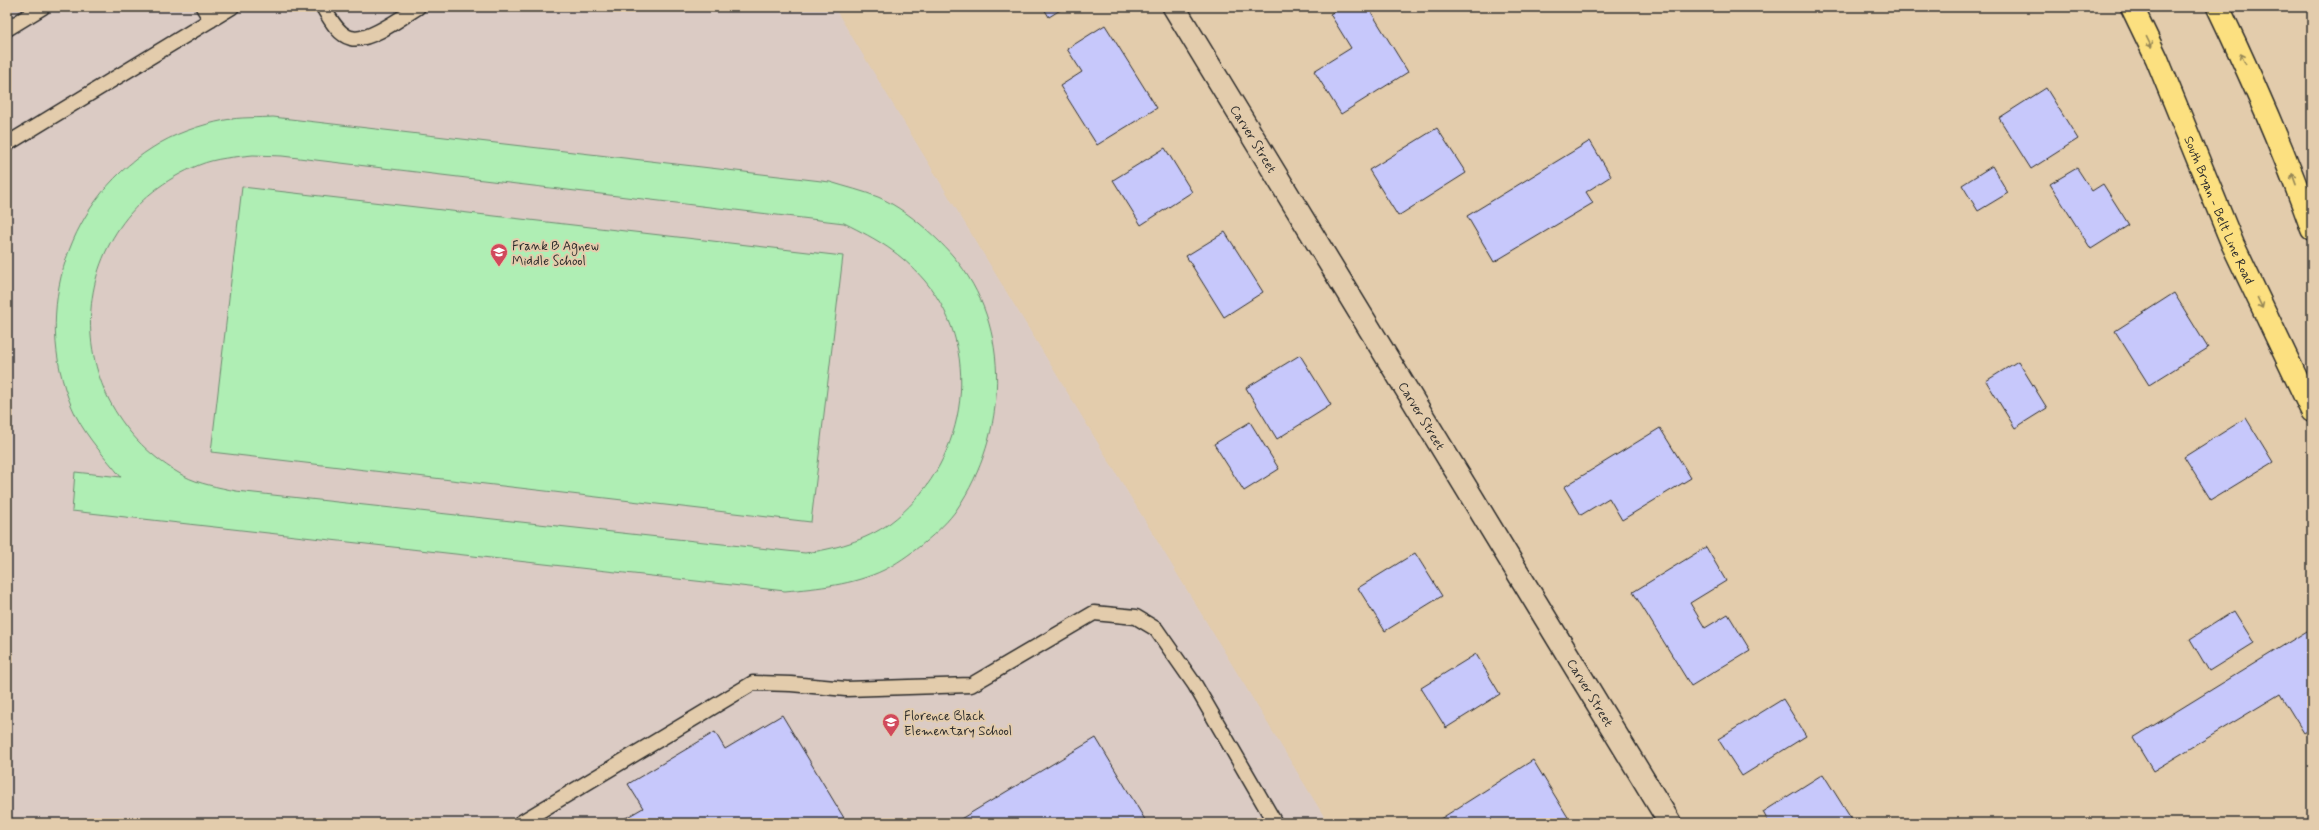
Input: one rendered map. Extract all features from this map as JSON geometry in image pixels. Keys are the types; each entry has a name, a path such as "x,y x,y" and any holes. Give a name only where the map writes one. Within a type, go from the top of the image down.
{"main road":[{"name":"South Bryan - Belt Line Road","path":"2132,7 2157,59 2233,245 2312,411"},
{"path":"2218,7 2251,76 2285,154 2312,228"}],"street":[{"name":"Carver Street","path":"1174,7 1670,823"}],"lane":[{"path":"7,29 44,7"},
{"path":"203,7 211,20"},
{"path":"7,144 232,7"},
{"path":"322,7 341,32 352,39 364,38 418,7"},
{"path":"520,823 753,683 791,684 846,689 972,684 1094,613 1136,617 1156,629 1194,685 1276,823"}],"shaded area":[{"name":"Frank B Agnew Middle School","path":"7,7 834,7 1328,823 7,823"}],"green space":[{"path":"273,117 830,182 878,197 888,202 918,222 953,256 973,284 986,315 994,348 997,381 994,415 986,448 974,480 957,509 943,526 924,543 893,565 872,575 848,582 823,587 785,591 72,511 75,472 121,477 97,448 76,416 62,380 56,342 56,305 63,268 77,233 96,200 121,172 160,143 196,127 216,122 237,118","holes":["253,155 282,156 844,223 878,241 907,262 925,281 944,310 956,342 961,376 958,409 950,442 935,472 915,500 890,523 870,535 849,543 805,553 236,491 190,479 142,445 112,405 95,361 91,315 99,269 120,227 153,192 199,165 212,161"]},
{"path":"242,187 843,256 811,522 211,452"}],"building":[{"path":"1043,7 1065,7 1049,17"},
{"path":"1342,7 1368,7 1408,72 1341,114 1314,71 1351,48 1330,14"},
{"path":"1105,25 1157,108 1097,145 1060,86 1082,72 1067,49"},
{"path":"2046,88 2078,139 2031,169 1999,118"},
{"path":"1437,128 1466,173 1398,216 1369,170"},
{"path":"1590,141 1611,176 1586,192 1593,203 1494,262 1467,216"},
{"path":"1165,148 1192,192 1141,225 1113,180"},
{"path":"1992,166 2008,193 1978,211 1962,185"},
{"path":"2077,168 2092,191 2103,184 2129,225 2091,249 2050,184"},
{"path":"1225,232 1263,292 1224,317 1186,256"},
{"path":"2174,293 2208,348 2149,385 2115,331"},
{"path":"1300,355 1331,405 1277,439 1246,388"},
{"path":"2018,361 2047,408 2015,428 1986,381"},
{"path":"2246,418 2273,462 2211,500 2184,457"},
{"path":"1250,422 1279,469 1244,491 1214,444"},
{"path":"1660,428 1691,478 1622,520 1609,498 1581,515 1564,487"},
{"path":"1706,547 1726,581 1690,603 1705,628 1728,614 1750,650 1691,686 1633,592"},
{"path":"1415,553 1442,596 1385,631 1358,588"},
{"path":"2234,611 2254,643 2209,671 2190,639"},
{"path":"2312,628 2312,728 2304,733 2280,694 2153,771 2133,738"},
{"path":"1476,654 1500,694 1446,728 1421,688"},
{"path":"1783,699 1806,736 1742,776 1718,739"},
{"path":"782,715 847,823 617,823 643,808 628,784 715,732 725,749"},
{"path":"1096,738 1147,823 954,823"},
{"path":"1533,760 1569,819 1562,823 1434,823"},
{"path":"1823,774 1852,820 1847,823 1769,823 1763,812"}],"place":[{"name":"Frank B Agnew Middle School","path":"499,267"},
{"name":"Florence Black Elementary School","path":"891,737"}]}
